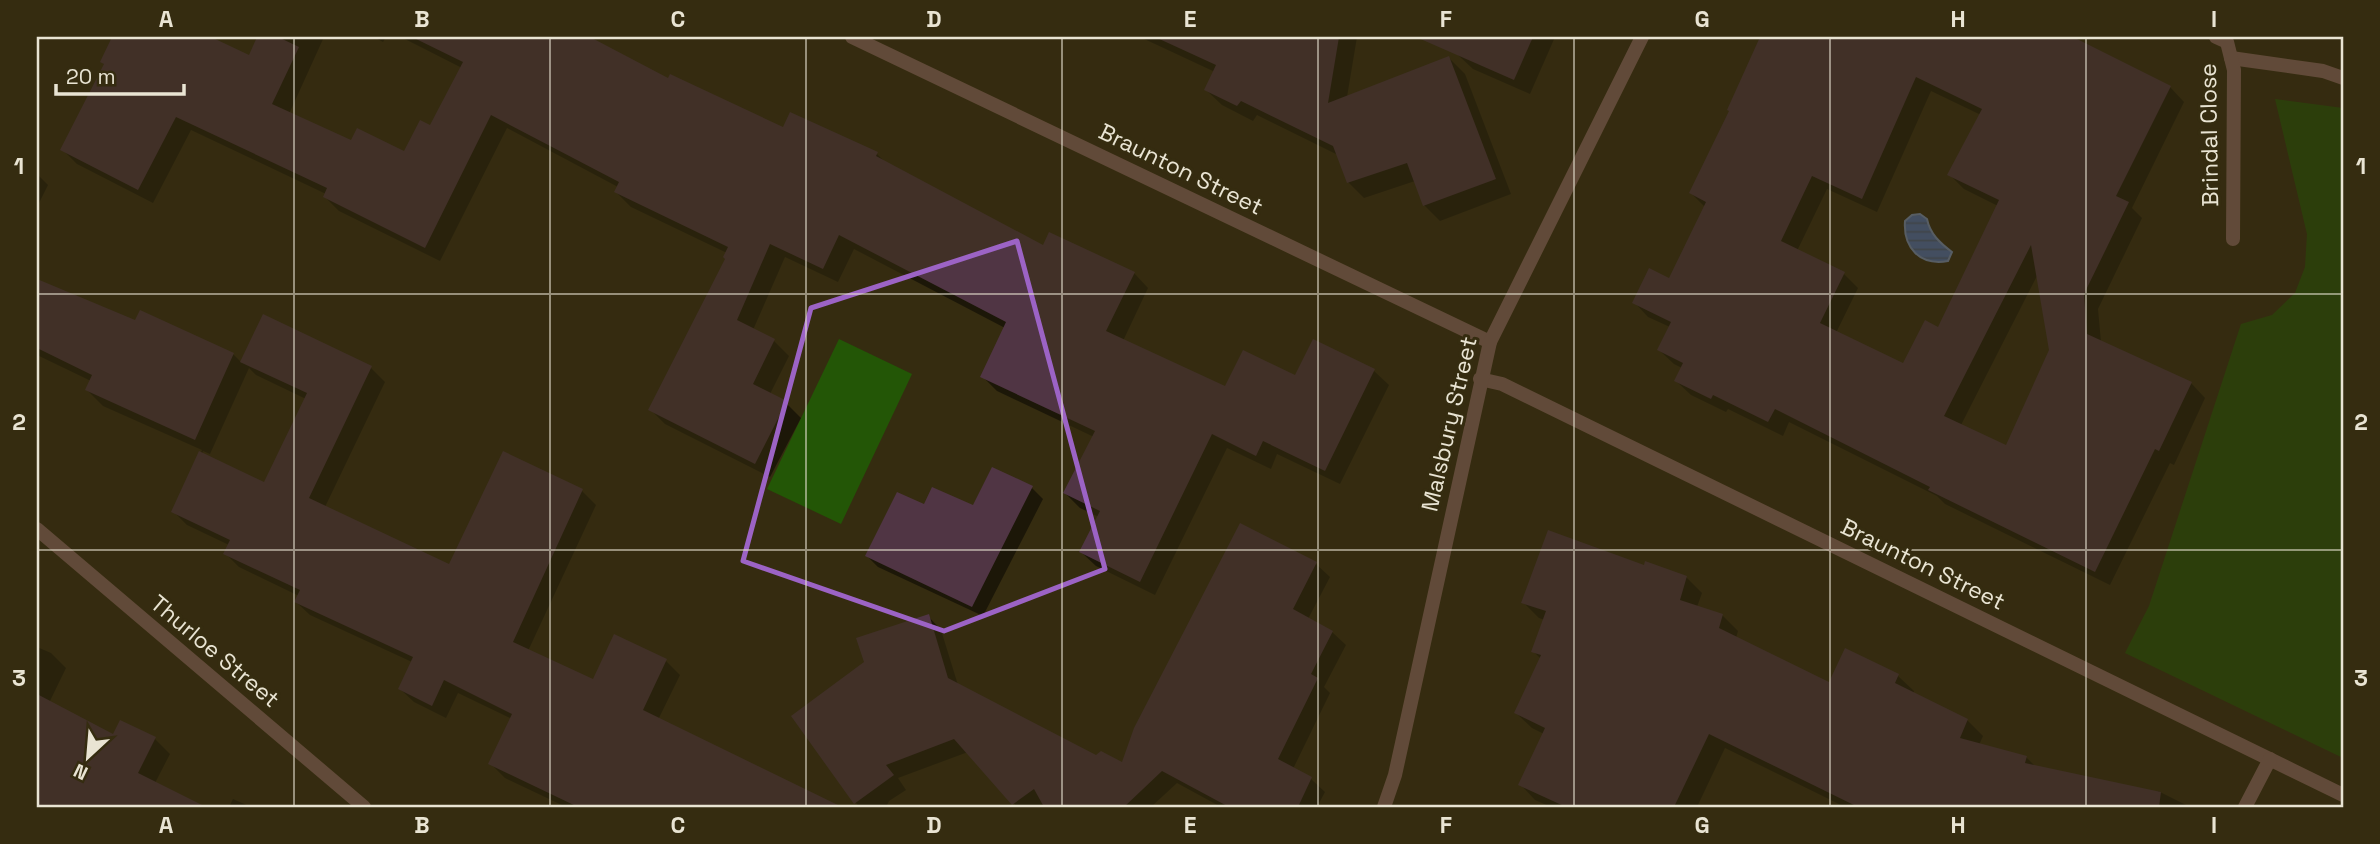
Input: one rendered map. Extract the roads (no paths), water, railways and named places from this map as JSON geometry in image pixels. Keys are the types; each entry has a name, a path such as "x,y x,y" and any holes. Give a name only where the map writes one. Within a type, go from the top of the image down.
{"street":[{"name":"Braunton Street","path":"852,37 1490,342"},
{"name":"Malsbury Street","path":"1384,807 1395,775 1490,342 1642,37"},
{"name":"Brindal Close","path":"2216,37 2227,42 2235,70 2233,239"},
{"path":"2231,58 2323,71 2343,78"},
{"name":"Braunton Street","path":"1480,379 1502,384 2343,795"},
{"name":"Thurloe Street","path":"37,529 364,807"},
{"path":"2245,807 2270,759"}],"water":[{"path":"1920,214 1927,219 1936,238 1952,252 1948,261 1929,261 1910,247 1905,221 1912,215"}]}
